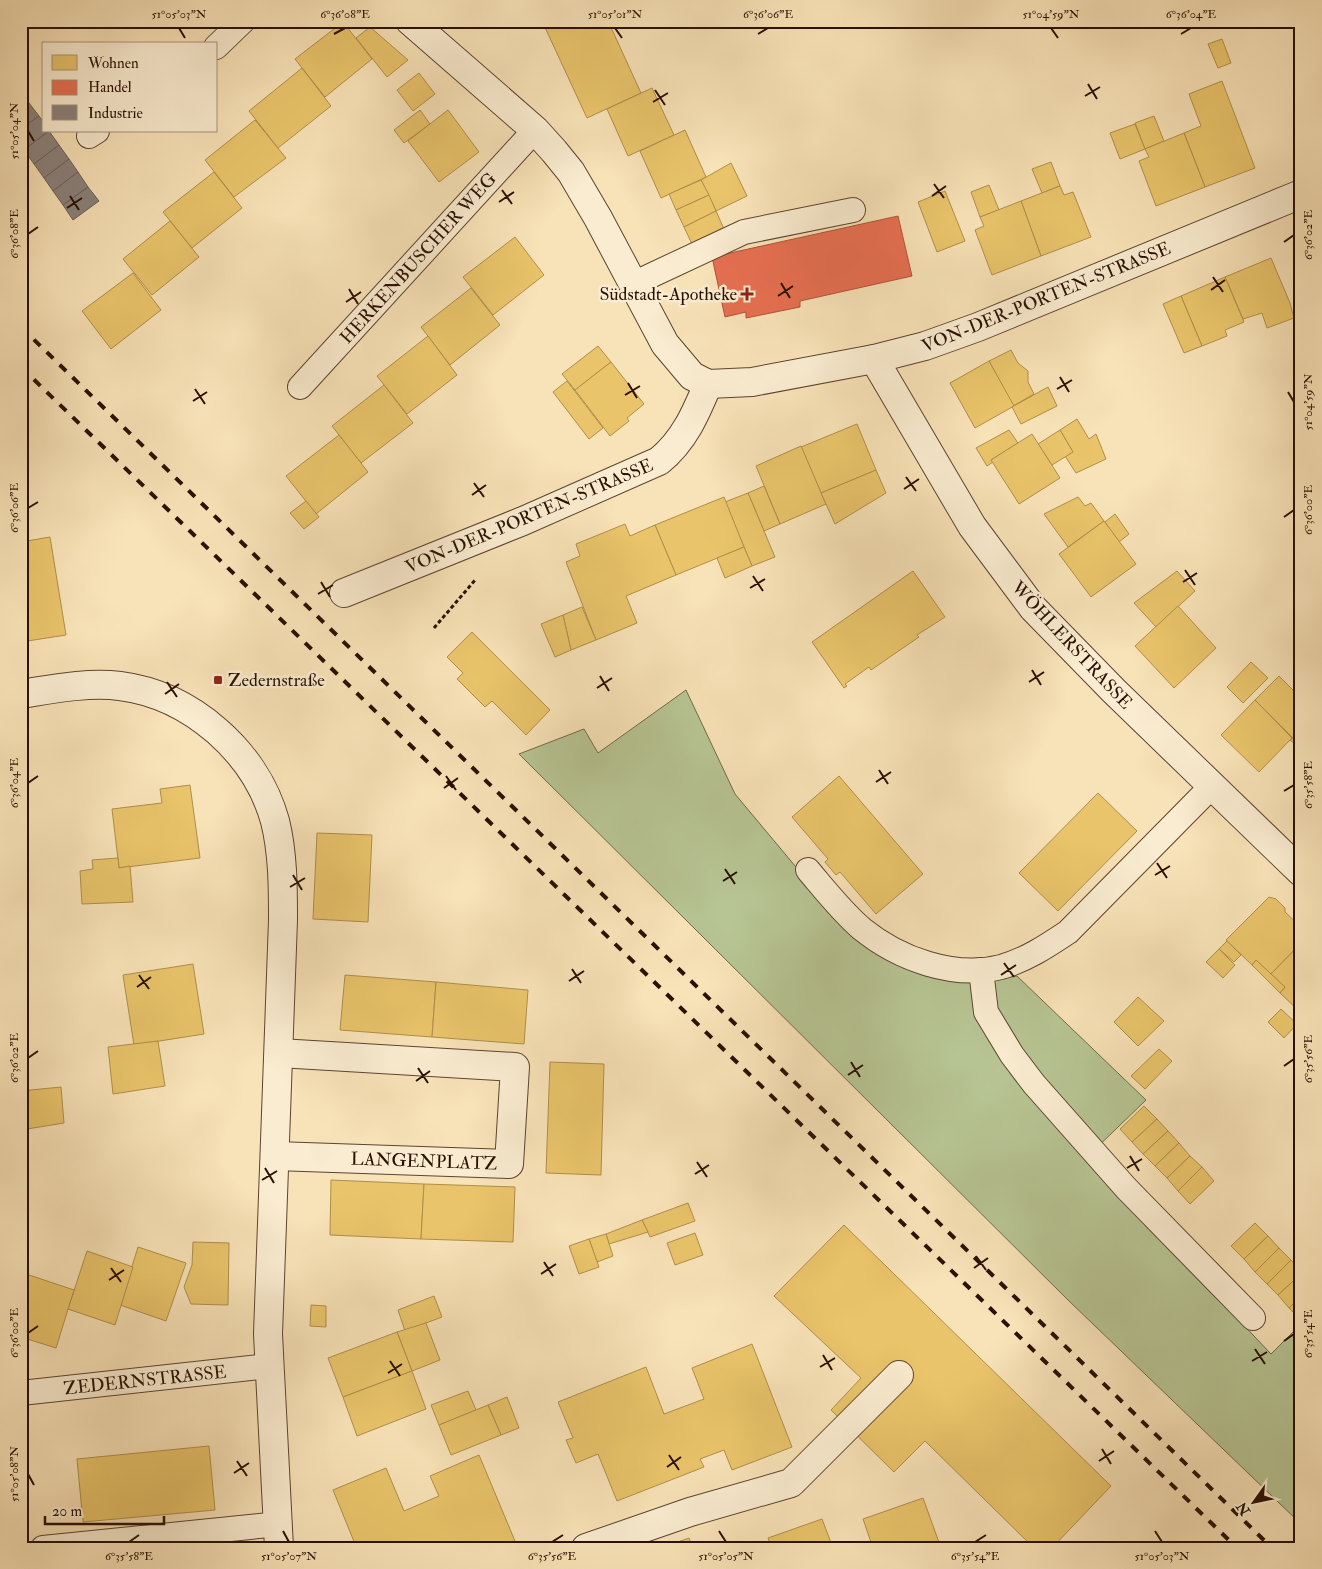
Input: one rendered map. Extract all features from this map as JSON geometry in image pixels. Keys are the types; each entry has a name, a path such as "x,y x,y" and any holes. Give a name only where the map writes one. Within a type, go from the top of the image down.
{"street":[{"path":"410,21 535,130 571,172 585,194 665,344 692,376 708,384"},
{"name":"VON-DER-PORTEN-STRASSE","path":"344,593 523,521 660,461 686,432 708,384 752,382 874,359 925,346 978,327 1301,194"},
{"name":"WÖHLERSTRASSE","path":"874,359 972,526 1033,608 1301,872"},
{"path":"21,694 95,685 119,686 155,695 181,706 212,727 241,757 266,795 278,838 283,885 269,1366 279,1536"},
{"name":"LANGENPLATZ","path":"275,1156 509,1164 515,1067 279,1054"},
{"path":"586,1548 690,1512 791,1483 898,1375"}],"lane":[{"path":"218,45 243,21"},
{"name":"HERKENBUSCHER WEG","path":"300,387 535,130"},
{"path":"633,284 744,232 853,210"},
{"path":"808,870 863,930 891,948 935,965 964,971 981,970 1020,960 1044,948 1068,932 1212,786"},
{"path":"981,970 986,1012 1012,1055 1034,1084 1126,1188 1253,1318"},
{"name":"ZEDERNSTRASSE","path":"21,1393 269,1366"},
{"path":"43,1548 279,1536"}],"green space":[{"path":"686,690 735,794 841,921 973,982 1017,976 1146,1100 1086,1158 1271,1354 1301,1324 1301,1524 1068,1300 519,754 584,729 598,753"}],"building: Wohnen":[{"path":"542,21 608,21 641,93 587,118"},
{"path":"343,22 372,59 325,97 295,59"},
{"path":"370,27 408,60 387,77 356,38"},
{"path":"1222,39 1231,63 1218,68 1208,44"},
{"path":"302,68 331,106 278,148 249,111"},
{"path":"419,73 435,94 413,111 397,90"},
{"path":"1222,81 1255,168 1205,187 1184,133 1201,126 1189,94"},
{"path":"652,88 674,135 628,156 607,109"},
{"path":"420,110 430,124 404,143 394,130"},
{"path":"448,110 479,152 439,182 408,141"},
{"path":"1154,116 1164,141 1145,149 1135,123"},
{"path":"255,120 286,158 234,197 205,160"},
{"path":"1135,124 1145,149 1120,159 1110,133"},
{"path":"685,130 706,177 661,198 640,151"},
{"path":"1184,133 1205,187 1156,206 1139,161 1149,157 1145,149"},
{"path":"1051,162 1060,186 1042,193 1032,169"},
{"path":"731,163 747,196 716,211 701,180"},
{"path":"214,172 242,208 192,248 163,212"},
{"path":"701,180 709,195 676,210 669,194"},
{"path":"989,185 999,210 980,217 971,192"},
{"path":"1060,186 1064,195 1073,192 1091,237 1041,256 1021,201"},
{"path":"945,191 965,241 937,252 918,202"},
{"path":"709,195 716,211 684,227 676,210"},
{"path":"1021,201 1041,256 992,275 975,230 984,226 980,217"},
{"path":"716,211 724,229 692,244 684,227"},
{"path":"170,221 199,257 152,295 123,259"},
{"path":"515,237 544,275 493,315 463,277"},
{"path":"1271,258 1290,303 1294,318 1267,328 1262,313 1243,319 1225,277"},
{"path":"133,273 161,310 111,349 82,311"},
{"path":"1225,277 1244,322 1225,330 1227,336 1202,346 1181,296"},
{"path":"471,288 500,325 450,365 421,327"},
{"path":"1181,296 1202,346 1184,353 1163,304"},
{"path":"428,336 457,375 407,414 377,376"},
{"path":"598,346 611,362 575,390 562,374"},
{"path":"1011,350 1018,363 1028,371 1028,382 1034,394 1013,406 989,361"},
{"path":"989,361 1014,406 975,428 950,383"},
{"path":"611,362 644,404 627,418 629,421 610,436 575,390"},
{"path":"567,381 603,428 589,439 553,392"},
{"path":"384,385 413,423 361,463 332,426"},
{"path":"1048,387 1057,406 1021,424 1012,407"},
{"path":"1077,419 1089,439 1096,434 1106,459 1076,473 1065,456 1073,452 1060,430"},
{"path":"857,424 876,470 821,493 801,447"},
{"path":"1009,430 1018,443 991,460 993,462 987,466 976,448"},
{"path":"1060,430 1073,452 1052,465 1038,444"},
{"path":"1032,434 1060,478 1019,504 991,460"},
{"path":"339,435 368,472 316,514 286,476"},
{"path":"801,446 826,504 780,524 756,466"},
{"path":"876,470 886,493 835,524 821,493"},
{"path":"764,486 780,524 764,531 748,493"},
{"path":"748,493 775,557 752,566 725,502"},
{"path":"724,497 744,547 676,575 655,525"},
{"path":"1078,497 1085,506 1091,503 1104,521 1068,547 1044,514"},
{"path":"306,501 319,517 304,529 290,513"},
{"path":"1115,514 1129,534 1119,542 1105,522"},
{"path":"1104,521 1136,564 1091,597 1059,554"},
{"path":"625,524 630,536 655,525 676,575 626,596 637,623 596,640 566,562 580,556 576,544"},
{"path":"50,537 66,635 21,642 21,542"},
{"path":"744,547 752,566 725,578 717,558"},
{"path":"913,571 945,617 917,635 919,637 871,670 869,667 845,684 847,686 844,688 812,642"},
{"path":"1177,571 1195,591 1156,627 1134,603"},
{"path":"1178,606 1216,648 1174,688 1135,646"},
{"path":"582,607 596,640 571,650 563,615"},
{"path":"563,615 571,650 555,657 541,624"},
{"path":"472,632 550,710 526,735 492,701 485,707 457,679 463,673 447,657"},
{"path":"1251,662 1268,678 1243,703 1227,687"},
{"path":"1279,676 1301,698 1301,738 1295,744 1290,740 1293,738 1255,700"},
{"path":"1255,700 1292,738 1259,772 1221,735"},
{"path":"839,776 923,874 876,914 840,872 836,875 825,862 828,859 792,817"},
{"path":"190,785 200,858 119,868 112,809 162,803 160,789"},
{"path":"1098,793 1137,831 1058,911 1019,873"},
{"path":"317,833 372,835 368,922 313,919"},
{"path":"118,858 119,868 130,866 133,902 82,904 80,871 93,869 92,860"},
{"path":"1269,897 1276,899 1285,908 1285,912 1301,927 1301,943 1271,974 1256,960 1252,965 1226,940"},
{"path":"1227,941 1241,955 1234,962 1219,949"},
{"path":"1301,943 1301,1013 1280,993 1285,987 1271,974"},
{"path":"1219,949 1235,965 1223,978 1206,962"},
{"path":"1256,960 1285,987 1280,993 1252,965"},
{"path":"193,964 204,1034 134,1045 123,975"},
{"path":"345,975 436,982 432,1037 340,1030"},
{"path":"436,982 528,990 524,1044 432,1037"},
{"path":"1138,997 1164,1021 1138,1046 1114,1022"},
{"path":"1281,1009 1297,1024 1284,1038 1268,1022"},
{"path":"158,1041 165,1086 113,1094 108,1047"},
{"path":"1159,1049 1172,1061 1145,1089 1131,1076"},
{"path":"21,1055 25,1091 21,1091"},
{"path":"550,1062 604,1064 601,1175 546,1173"},
{"path":"61,1087 64,1123 21,1130 21,1091"},
{"path":"1301,1089 1301,1105 1293,1097"},
{"path":"1144,1106 1157,1119 1132,1142 1120,1129"},
{"path":"1157,1119 1168,1131 1143,1154 1132,1142"},
{"path":"1168,1131 1179,1143 1155,1166 1143,1154"},
{"path":"1179,1143 1190,1156 1167,1178 1155,1166"},
{"path":"1190,1156 1202,1167 1178,1191 1167,1178"},
{"path":"1202,1167 1214,1181 1190,1204 1178,1191"},
{"path":"331,1180 424,1184 421,1239 330,1235"},
{"path":"424,1184 515,1187 513,1242 421,1239"},
{"path":"688,1203 695,1221 650,1237 642,1220"},
{"path":"642,1220 648,1232 609,1244 606,1234"},
{"path":"1255,1223 1268,1236 1244,1259 1231,1246"},
{"path":"844,1225 1111,1486 1052,1548 1034,1548 925,1441 894,1472 831,1410 861,1378 774,1296"},
{"path":"695,1233 703,1255 675,1265 667,1243"},
{"path":"606,1234 613,1256 597,1262 589,1239"},
{"path":"1268,1236 1279,1248 1255,1272 1244,1259"},
{"path":"589,1239 599,1267 579,1274 569,1246"},
{"path":"193,1242 229,1243 228,1305 191,1304 184,1287 192,1265"},
{"path":"138,1247 186,1263 166,1321 120,1305"},
{"path":"1279,1248 1291,1260 1267,1284 1255,1272"},
{"path":"87,1251 133,1267 115,1325 68,1309"},
{"path":"1291,1260 1301,1271 1301,1274 1278,1295 1267,1284"},
{"path":"1301,1274 1301,1296 1289,1308 1278,1295"},
{"path":"29,1275 74,1290 56,1348 21,1337 21,1301"},
{"path":"434,1296 442,1317 405,1331 398,1310"},
{"path":"1301,1296 1301,1320 1289,1308"},
{"path":"311,1305 326,1306 326,1327 310,1326"},
{"path":"426,1323 440,1360 412,1371 397,1332"},
{"path":"397,1332 412,1371 343,1397 328,1358"},
{"path":"752,1344 792,1447 732,1470 724,1450 700,1459 704,1467 617,1501 598,1454 576,1463 566,1440 573,1438 558,1402 646,1367 664,1414 704,1399 692,1368"},
{"path":"412,1371 426,1409 357,1436 343,1397"},
{"path":"468,1391 476,1410 439,1425 431,1405"},
{"path":"507,1397 519,1428 501,1435 488,1405"},
{"path":"488,1405 501,1435 451,1455 439,1425"},
{"path":"209,1446 215,1510 83,1522 77,1459"},
{"path":"479,1455 515,1541 498,1548 346,1548 355,1544 333,1490 386,1468 404,1511 439,1496 430,1476"},
{"path":"923,1498 941,1548 873,1548 863,1519"},
{"path":"822,1519 833,1548 772,1548 768,1538"},
{"path":"689,1538 693,1548 661,1548"}],"building: Handel":[{"path":"898,216 912,276 800,301 800,307 746,318 746,312 725,317 712,257"}],"building: Industrie":[{"path":"21,91 29,103 21,109"},
{"path":"29,103 39,116 21,129 21,109"},
{"path":"39,116 42,120 42,132 48,132 24,150 21,146 21,129"},
{"path":"48,132 50,132 59,145 34,164 24,150"},
{"path":"59,145 69,159 44,178 34,164"},
{"path":"69,159 78,172 53,191 44,178"},
{"path":"78,172 88,187 63,205 53,191"},
{"path":"88,187 99,201 73,220 63,205"}],"railway":[{"path":"21,327 1272,1548"},
{"path":"21,367 1237,1548"}],"place":[{"name":"Südstadt-Apotheke","path":"747,294"},
{"name":"Zedernstraße","path":"218,680"}]}
